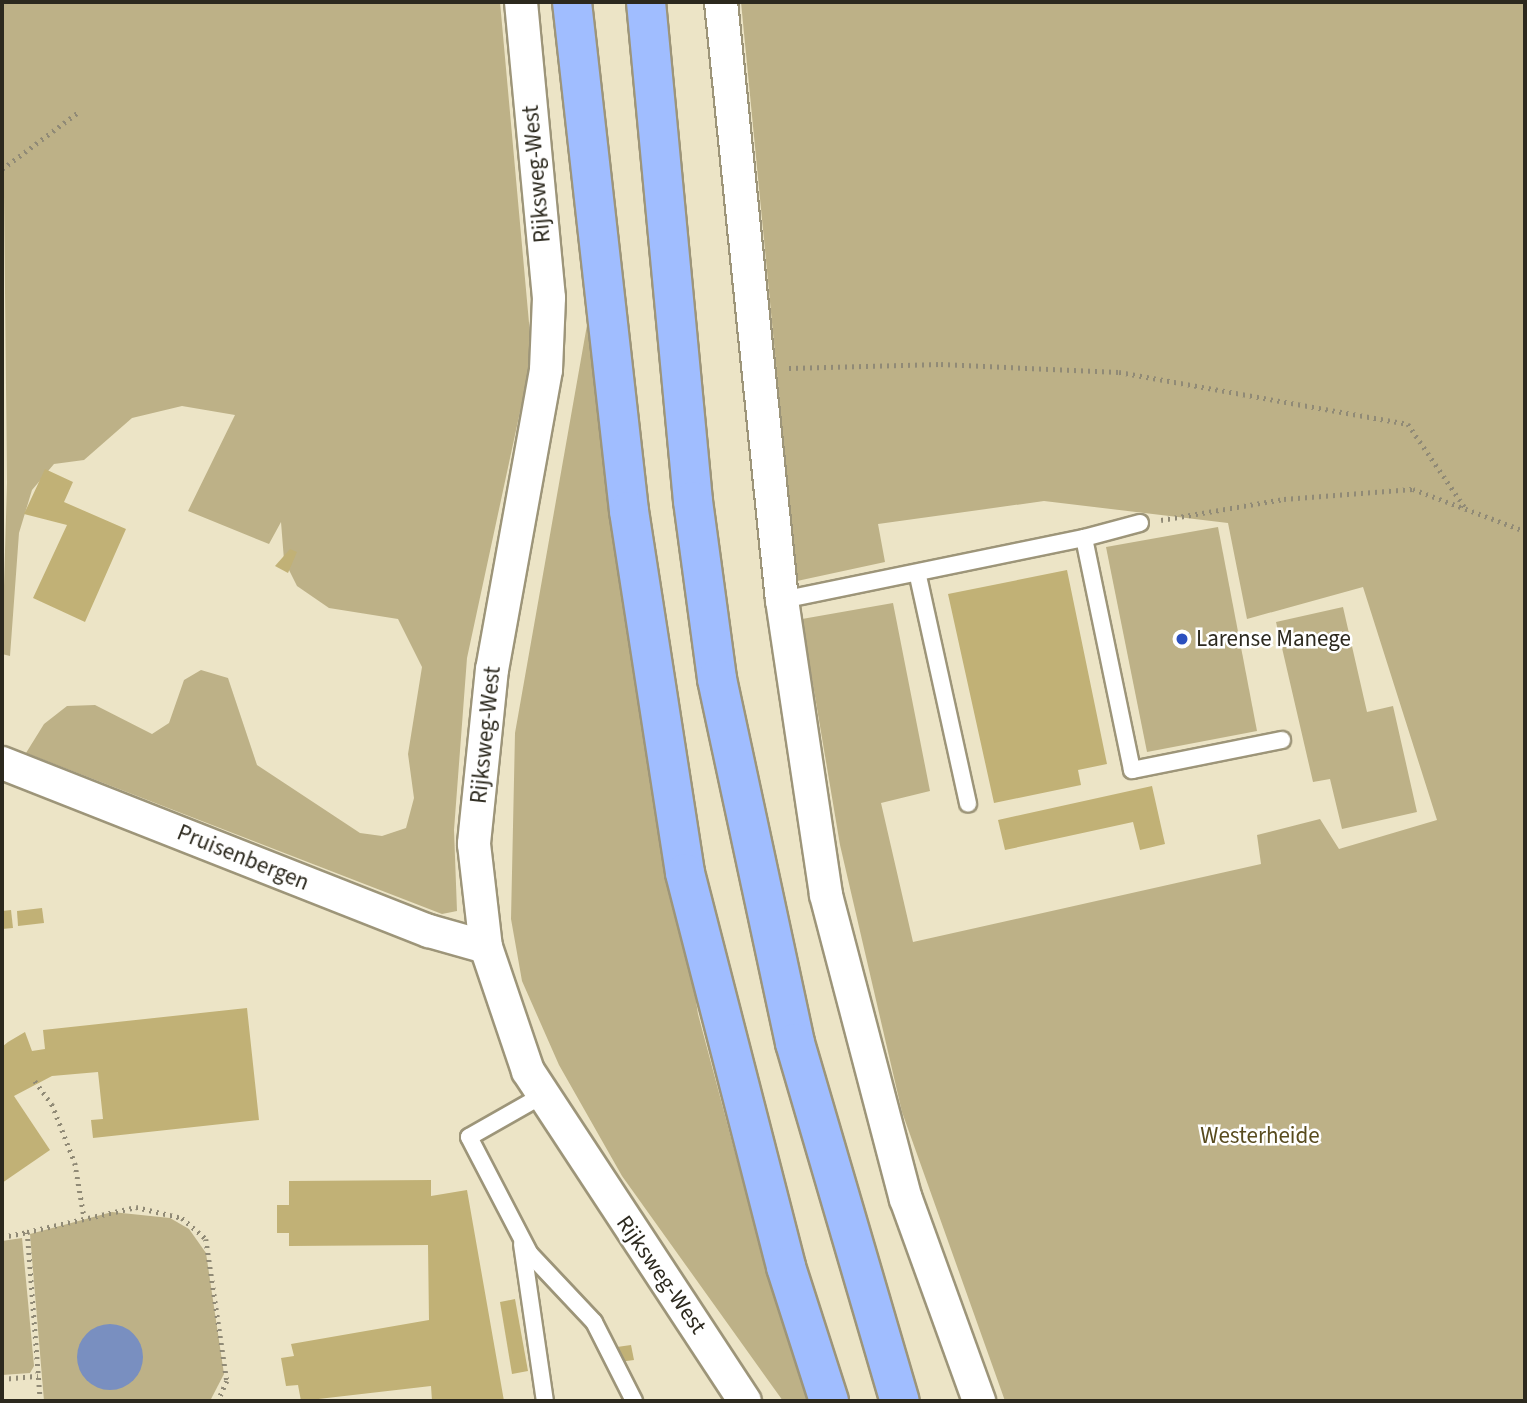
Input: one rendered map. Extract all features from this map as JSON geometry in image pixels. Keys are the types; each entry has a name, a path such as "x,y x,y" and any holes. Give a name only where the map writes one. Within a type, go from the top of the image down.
{"highway":[{"path":"572,2 629,511 685,873 786,1267 829,1401"},
{"path":"646,2 693,501 720,693 794,1043 901,1401"}],"street":[{"name":"Rijksweg-West","path":"521,2 549,298 546,370 492,669 474,844 486,947 543,1095 745,1401"},
{"path":"721,2 782,600 826,895 906,1199 979,1401"},
{"name":"Pruisenbergen","path":"2,763 429,931 486,947"}],"lane":[{"path":"782,600 918,576 1140,523"},
{"path":"1084,538 1132,770 1282,740"},
{"path":"918,576 968,804"},
{"path":"543,1095 469,1138 520,1235 594,1322 634,1401"},
{"path":"520,1235 545,1401"}],"path":[{"path":"2,169 77,113"},
{"path":"757,369 941,364 1119,372 1408,424 1466,509"},
{"path":"1140,523 1284,499 1413,489 1525,531"},
{"path":"35,1082 52,1104 75,1163 84,1216"},
{"path":"2,1237 84,1216 158,1210 196,1227 206,1239 227,1381 218,1401"},
{"path":"27,1232 41,1349 38,1376 40,1401"},
{"path":"2,1379 38,1376"}],"green space":[{"path":"2,2 500,2 532,356 467,658 454,830 457,911 442,914 26,753 44,724 67,706 95,705 152,734 169,723 184,680 201,670 228,678 257,765 360,833 382,836 406,828 414,798 408,754 422,667 398,619 329,608 297,586 284,560 281,522 269,544 188,511 235,415 182,406 132,418 84,460 54,464 32,490 19,533 10,656 2,654 7,483"},
{"name":"Westerheide","path":"741,2 1525,2 1525,1401 1005,1401 902,1112 840,845 802,619 893,603 930,791 881,803 913,942 1261,864 1257,835 1320,819 1339,849 1437,820 1363,587 1247,619 1228,523 1044,501 878,524 885,562 797,581"},
{"path":"590,308 698,1014 767,1273 810,1401 783,1401 622,1176 559,1065 522,981 511,919 515,733"},
{"name":"Larense Manege","path":"1218,527 1257,731 1147,752 1106,547"},
{"name":"Larense Manege","path":"1343,607 1367,712 1393,706 1417,812 1342,829 1330,779 1313,782 1276,622"},
{"path":"112,1212 170,1218 189,1229 206,1253 224,1374 210,1401 44,1401 30,1234"},
{"path":"22,1238 34,1366 30,1373 2,1375 2,1241"}],"water":[{"path":"103,1324 117,1324 129,1329 138,1338 143,1357 141,1370 134,1381 117,1390 103,1390 91,1385 82,1376 77,1364 77,1350 82,1338 91,1329"}],"building":[{"path":"45,469 73,482 64,502 126,529 85,622 33,598 67,525 24,514"},
{"path":"290,549 297,552 288,573 275,566"},
{"path":"1067,570 1107,764 1078,770 1081,785 994,803 948,594"},
{"path":"1152,786 1165,844 1140,850 1133,822 1005,850 998,820"},
{"path":"42,908 44,923 18,926 17,911"},
{"path":"11,910 13,928 2,929 2,911"},
{"path":"247,1008 259,1120 93,1138 91,1120 103,1119 98,1072 52,1076 14,1096 50,1150 2,1183 2,1047 8,1042 25,1032 32,1051 45,1049 43,1030"},
{"path":"431,1180 431,1196 467,1190 504,1401 432,1401 431,1386 301,1401 298,1385 286,1386 281,1358 294,1356 291,1344 429,1320 428,1245 289,1246 289,1233 277,1233 277,1205 289,1205 289,1181"},
{"path":"515,1299 528,1371 512,1374 500,1302"},
{"path":"631,1345 634,1360 619,1362 617,1347"}],"place":[{"name":"Larense Manege","path":"1182,639"}]}
